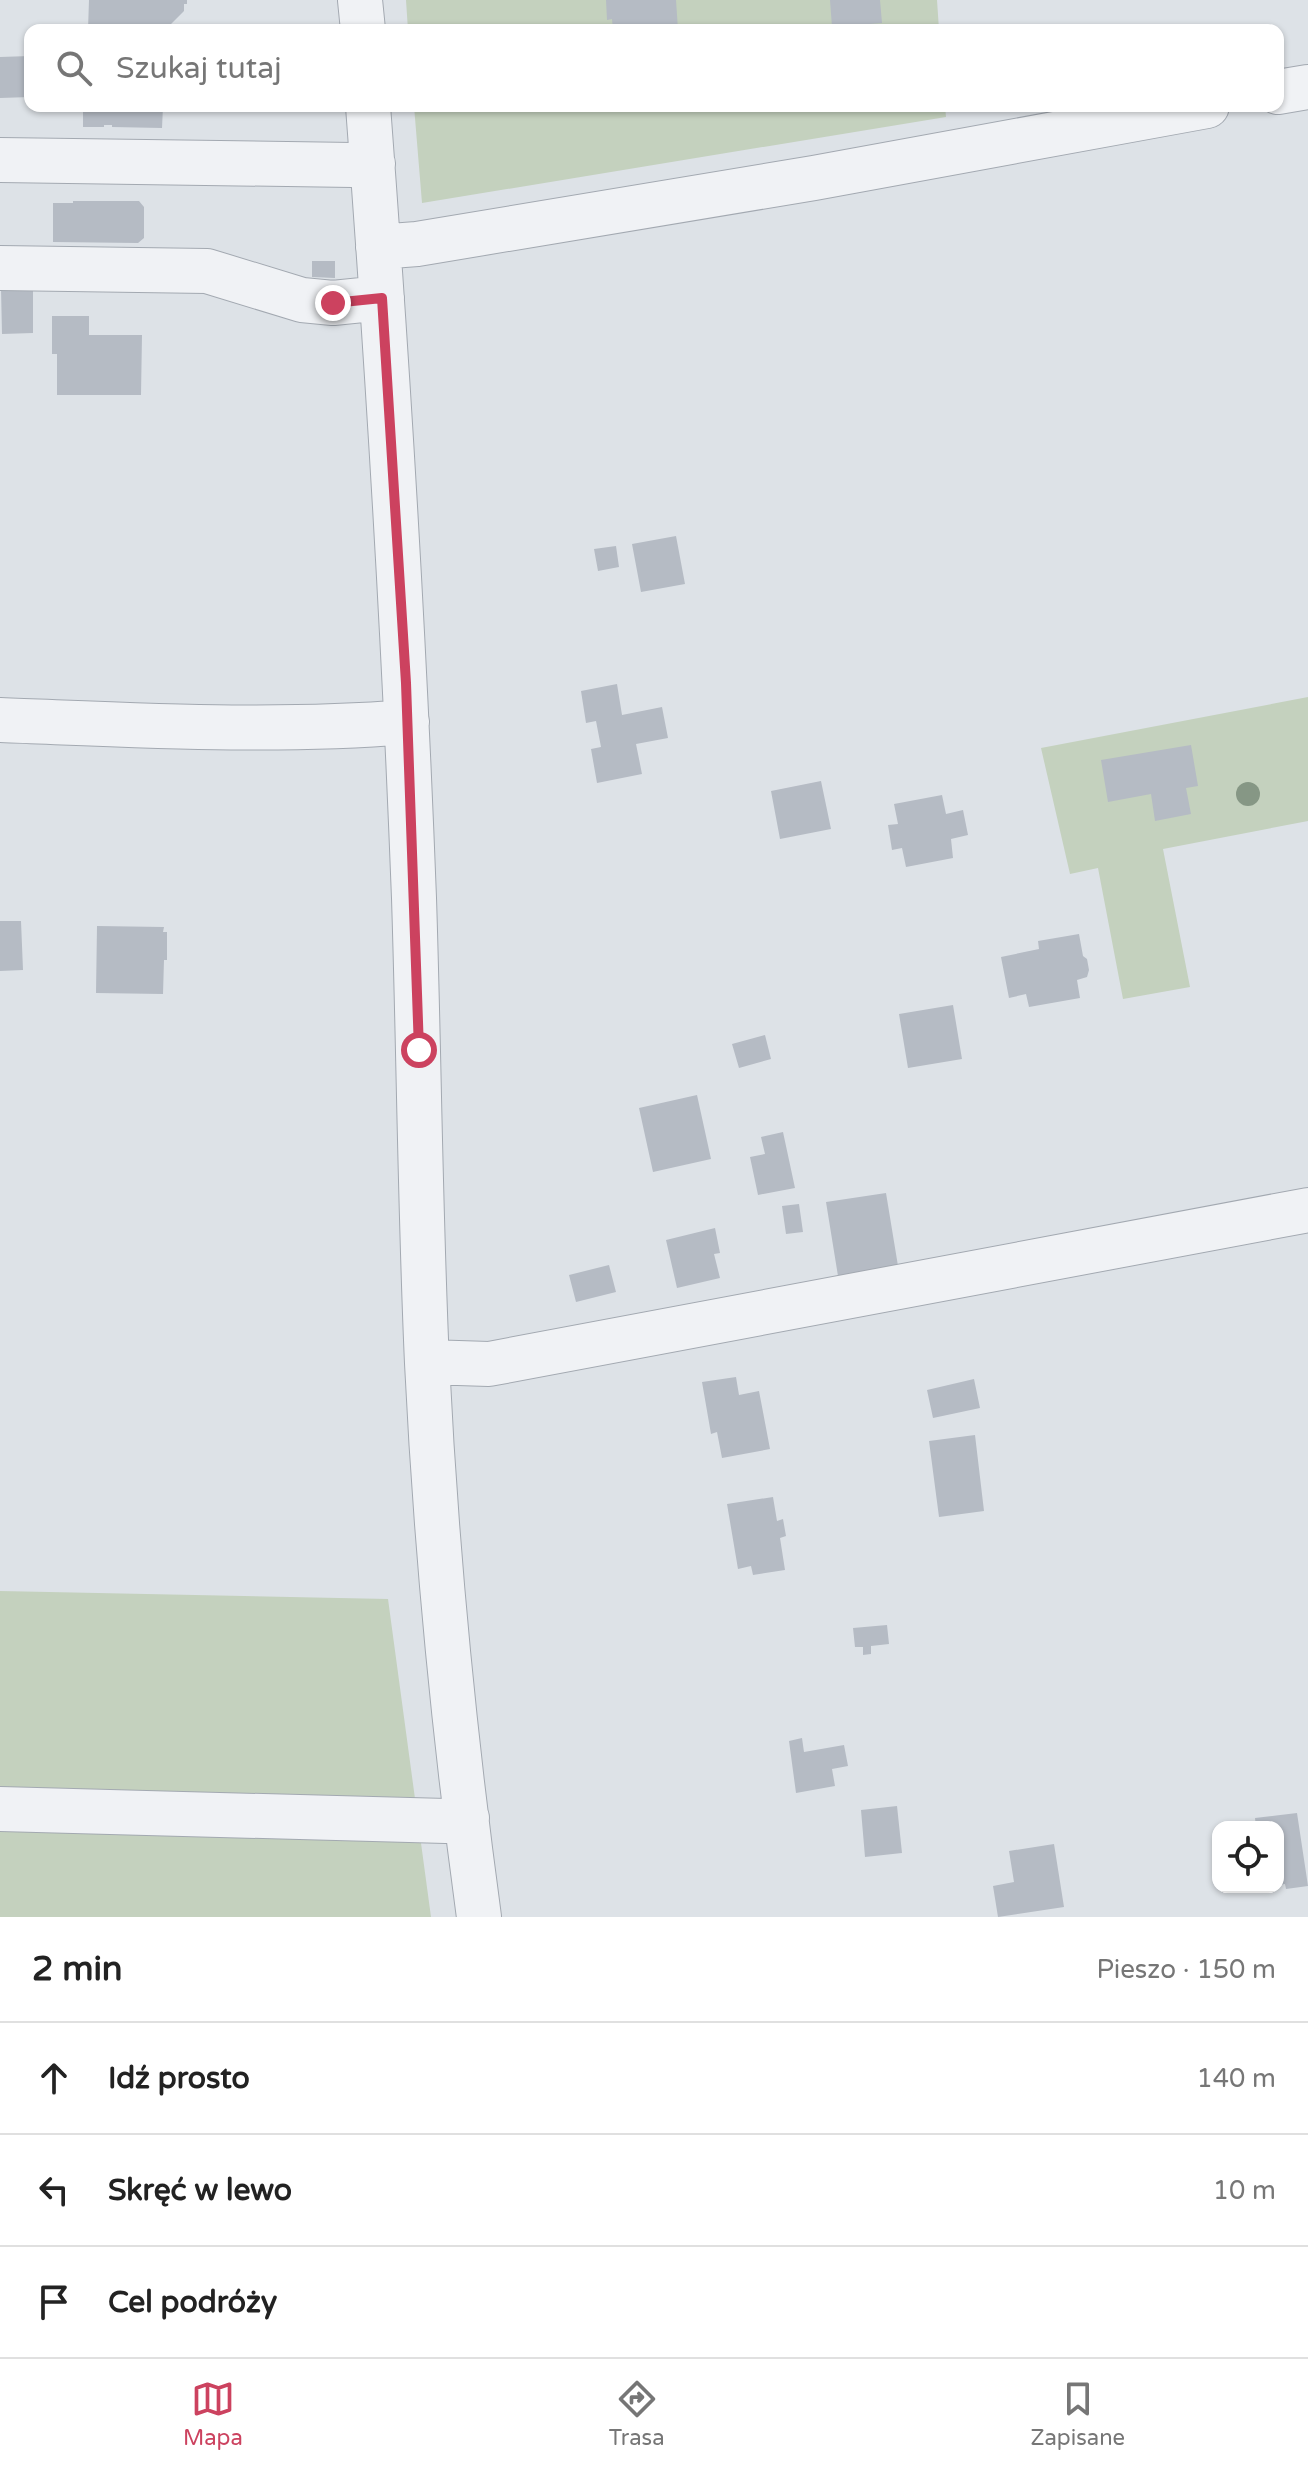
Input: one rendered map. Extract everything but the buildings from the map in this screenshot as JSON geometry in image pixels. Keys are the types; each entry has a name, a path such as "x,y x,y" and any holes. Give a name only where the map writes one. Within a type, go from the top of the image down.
{"street":[{"path":"360,0 362,24"},
{"path":"1284,91 1308,87"},
{"path":"369,112 407,722 427,1362 439,1547 479,1917"},
{"path":"378,247 417,244 814,178 1174,112"},
{"path":"0,160 373,164"},
{"path":"0,268 207,271 302,300 333,303 382,298"},
{"path":"0,720 254,728 407,722"},
{"path":"427,1362 489,1364 1308,1210"},
{"path":"0,1809 446,1821 467,1818"}],"green space":[{"path":"406,0 937,0 939,24 408,24"},
{"path":"414,112 946,112 946,117 422,203"},
{"path":"1308,697 1308,821 1163,849 1190,987 1123,999 1098,868 1070,874 1041,748"},
{"path":"0,1591 388,1599 431,1917 0,1917"}],"route":[{"path":"333,303 382,298 406,683 419,1050"}]}
